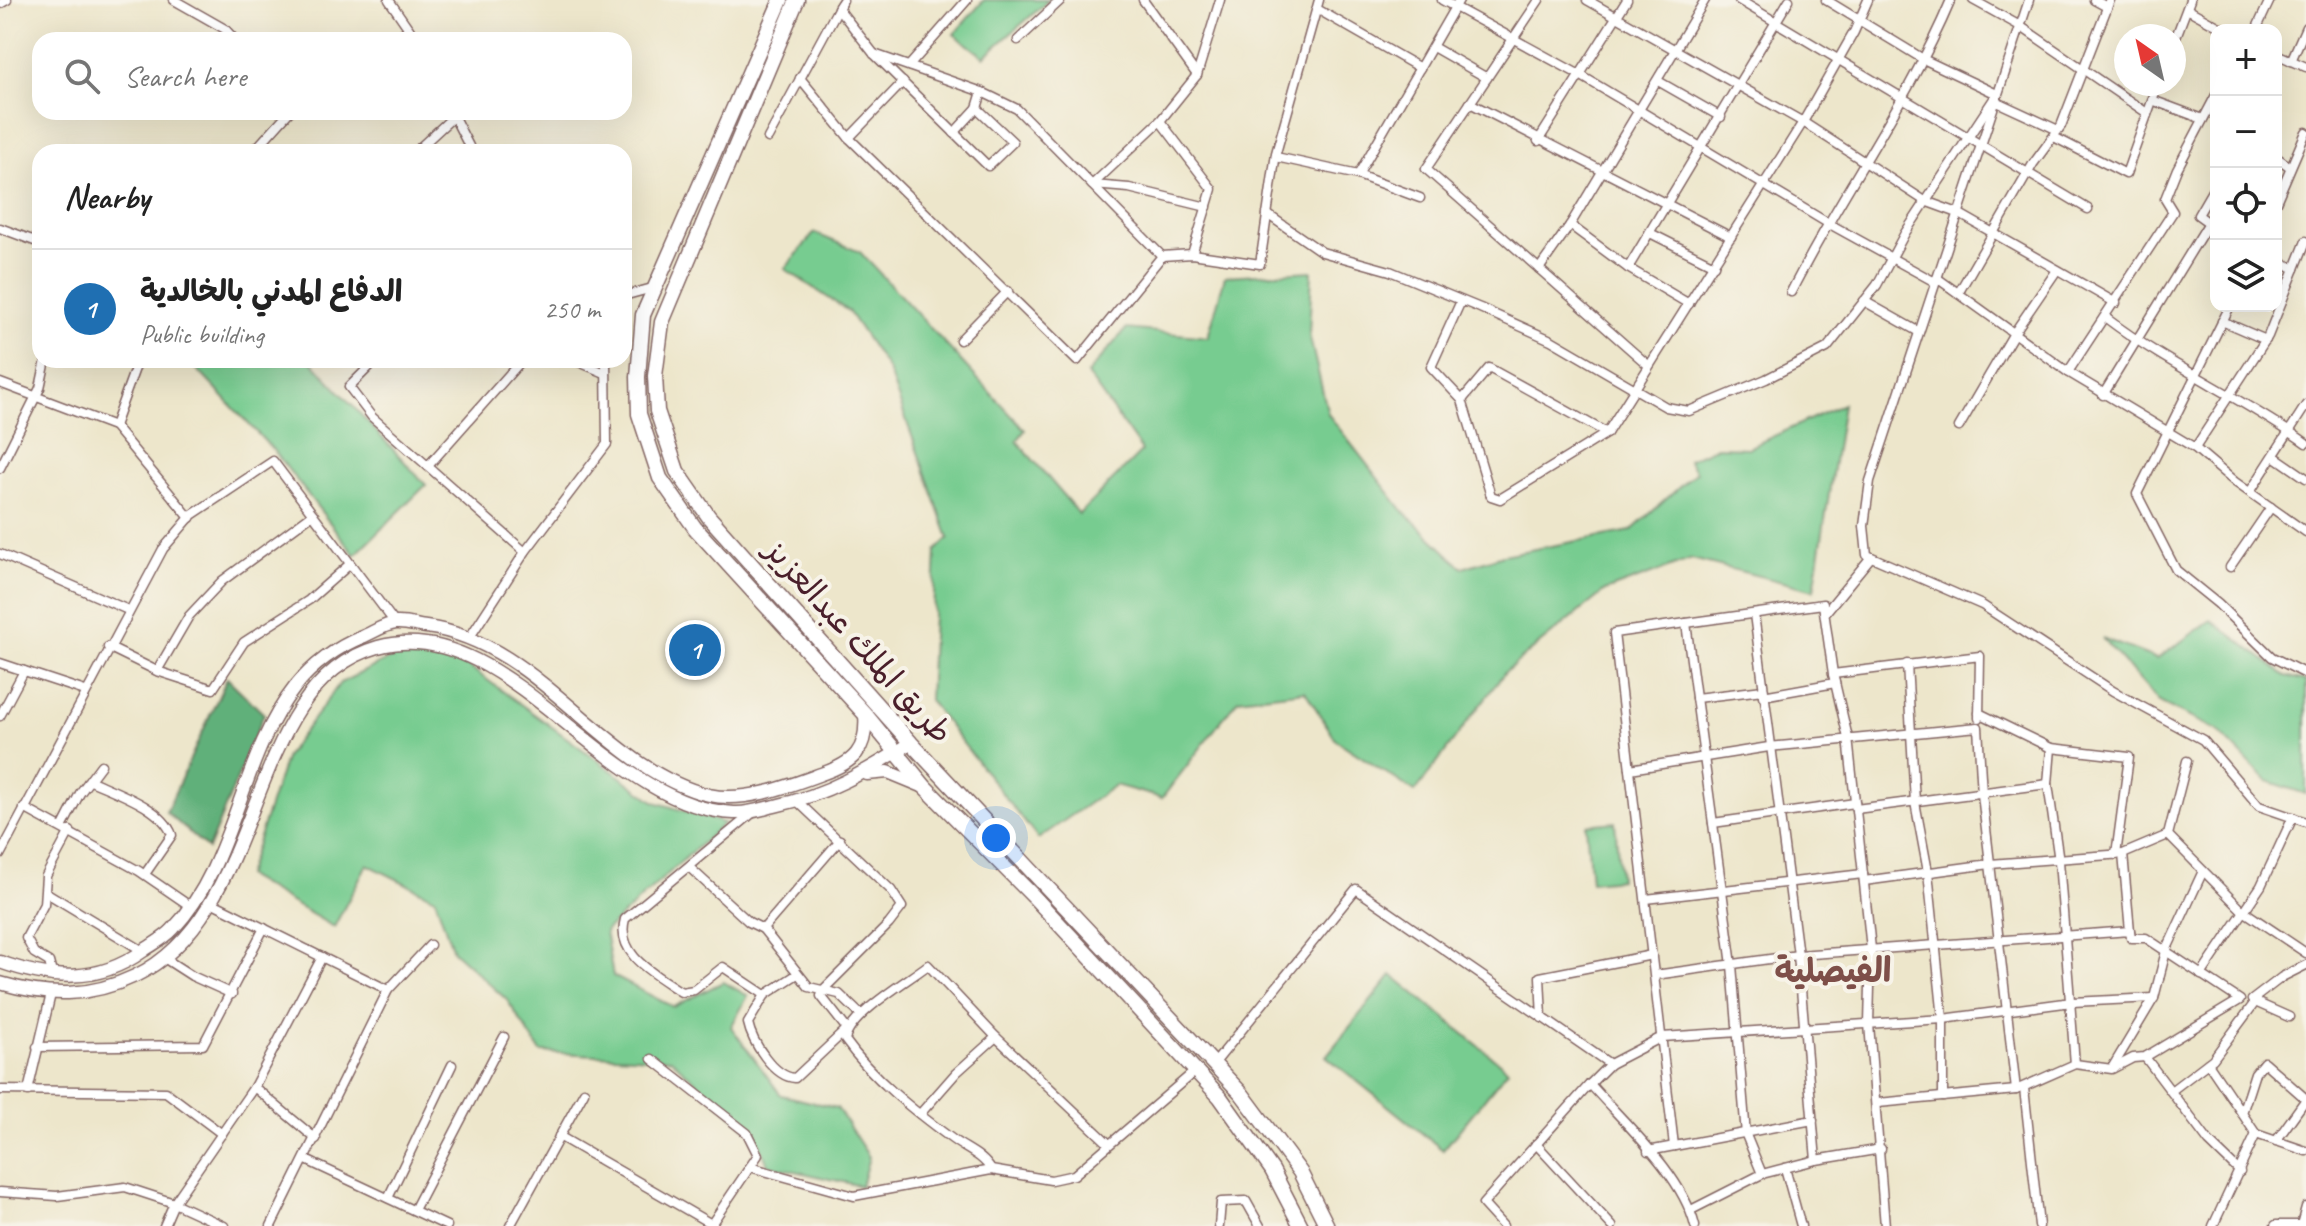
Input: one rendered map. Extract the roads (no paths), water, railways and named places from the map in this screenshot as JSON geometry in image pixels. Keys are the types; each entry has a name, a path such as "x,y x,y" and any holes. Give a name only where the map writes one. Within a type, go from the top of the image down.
{"highway":[{"name":"طريق الملك عبدالعزيز","path":"781,0 643,315 638,377 639,414 660,478 695,528 865,714 925,787 1034,897 1220,1097 1272,1170 1301,1226"},
{"name":"طريق الملك عبدالعزيز","path":"797,0 662,322 655,376 657,411 677,471 709,517 911,743 1242,1094 1300,1172 1327,1226"}],"main road":[{"path":"0,962 53,977 92,975 143,951 172,930 190,906 219,852 277,716 310,669 349,643 395,623 448,630 470,637 538,679 650,768 710,795 742,796 782,788 851,761 902,731"},
{"path":"0,983 51,994 89,993 150,969 164,958 213,903 289,728 324,678 360,655 403,643 449,649 513,683 608,758 673,800 736,814 819,796 911,743"},
{"path":"851,761 866,741 865,714"},
{"path":"856,777 888,772 925,787"},
{"path":"244,790 259,794"}],"street":[{"path":"0,4 7,0"},
{"path":"174,0 228,32"},
{"path":"389,0 411,32"},
{"path":"909,66 967,0"},
{"path":"1018,40 1061,0"},
{"path":"1143,0 1197,75"},
{"path":"1092,185 1160,121 1197,75 1220,0"},
{"path":"1442,0 1457,4 1512,40 1580,75 1826,222 1959,292 2068,372 2103,395 2167,429 2250,492 2304,527"},
{"path":"1539,0 1426,169 1648,365"},
{"path":"1587,0 1803,122 1925,201 1958,213 2116,303"},
{"path":"1538,141 1627,0"},
{"path":"1539,269 1570,225 1705,0"},
{"path":"1739,0 2088,209"},
{"path":"1628,268 1789,0"},
{"path":"1826,0 2126,174 2154,96"},
{"path":"1461,301 1431,367 1462,400 1491,496 1500,499 1607,433 1803,122 1868,0"},
{"path":"1791,292 1826,222 1923,59 1951,0"},
{"path":"1973,0 2020,26 2147,113"},
{"path":"2029,0 1870,481 1864,526 1867,555 1982,605 2113,691 2203,740 2259,806 2306,822"},
{"path":"1959,292 2028,173 2056,134 2109,3 2094,0"},
{"path":"2259,24 2270,0"},
{"path":"768,138 842,3 874,54 988,166 1013,142 977,108"},
{"path":"1358,175 1457,4"},
{"path":"2181,24 2188,4 2216,24"},
{"path":"800,78 849,138 1077,361 1162,256 1192,254 1260,264 1276,157 1318,5 1420,68"},
{"path":"2291,61 2306,27"},
{"path":"404,32 409,29"},
{"path":"1433,47 1487,78"},
{"path":"874,54 982,92 1017,109 1162,256"},
{"path":"2282,57 2306,67"},
{"path":"1658,81 1721,117"},
{"path":"849,138 903,82"},
{"path":"954,133 977,108 982,92"},
{"path":"1267,214 1322,252 1390,271 1461,301 1551,340 1666,407 1689,411 1766,379 1827,348 1877,285 1891,256 1966,136 1996,97"},
{"path":"2152,100 2203,119"},
{"path":"1470,103 1538,141 1731,237"},
{"path":"2068,372 2173,212 2165,199 2203,119 2210,114"},
{"path":"260,144 282,120"},
{"path":"423,144 447,120"},
{"path":"456,120 468,144"},
{"path":"1160,121 1212,189 1192,254"},
{"path":"2282,187 2306,132"},
{"path":"1276,157 1358,175 1420,198"},
{"path":"2282,161 2290,167"},
{"path":"1092,185 1129,188 1207,207"},
{"path":"2210,194 2198,215 2210,224"},
{"path":"1570,225 1628,268 1689,304"},
{"path":"0,228 32,240"},
{"path":"2103,395 2210,229"},
{"path":"1650,233 1714,265"},
{"path":"2195,448 2266,340 2306,241"},
{"path":"2282,262 2295,269"},
{"path":"1959,427 2014,333 2057,270"},
{"path":"632,294 656,287"},
{"path":"960,340 1008,291"},
{"path":"1864,301 1919,332"},
{"path":"2227,312 2193,375 2137,494 2160,546 2176,570 2218,604 2272,657 2306,674"},
{"path":"2106,318 2137,341 2193,375 2230,392 2306,443"},
{"path":"2222,321 2266,340"},
{"path":"2,461 35,398 44,368"},
{"path":"114,426 135,368"},
{"path":"368,368 349,387 372,417 525,552"},
{"path":"428,466 515,368"},
{"path":"593,368 605,373"},
{"path":"470,637 525,552 607,444 605,368"},
{"path":"1462,400 1489,368 1607,433"},
{"path":"0,383 114,426 190,518"},
{"path":"2250,492 2306,405"},
{"path":"2274,456 2306,478"},
{"path":"0,855 108,647 163,549 190,518 273,461 395,623"},
{"path":"2230,567 2271,507"},
{"path":"157,671 189,616 222,581 313,514"},
{"path":"0,554 128,610"},
{"path":"1825,613 1871,557"},
{"path":"108,647 157,671 213,689 244,642 309,600 350,564"},
{"path":"1674,1146 1614,633 1823,604 1834,678 1848,738 1864,877 1871,949 1869,1024 1878,1103 1885,1226"},
{"path":"1754,614 1798,955 1816,1160"},
{"path":"1686,623 1732,965 1746,1135 1762,1174"},
{"path":"1696,698 1763,693 1907,664 1980,656 1978,727 1982,794 2004,1013 2020,1089 2039,1226"},
{"path":"0,663 85,691"},
{"path":"1907,664 1915,802 1928,872 1943,1019 1943,1097"},
{"path":"0,716 24,671"},
{"path":"1979,713 2051,748 2129,757 2119,854 2131,938 2146,938 2240,1000 2254,1001 2289,1017"},
{"path":"1630,769 1769,747 1978,727"},
{"path":"2051,748 2048,784 2059,861 2075,1064"},
{"path":"2168,835 2187,761"},
{"path":"53,977 49,962 34,953 26,938 47,893 46,876 89,780 101,765"},
{"path":"89,780 128,798 168,825 172,835 145,874"},
{"path":"1713,823 1779,813 1915,802 2048,784"},
{"path":"797,801 891,890 902,907 824,989 821,996 847,1029 845,1040 860,1061 920,1114 986,1161 991,1170"},
{"path":"24,808 145,874 190,906"},
{"path":"757,810 625,919 622,932 626,948 649,970 681,992 694,990 723,967 765,995"},
{"path":"2201,975 2261,886 2293,817"},
{"path":"1646,899 1788,882 2119,854 2168,835"},
{"path":"2168,835 2242,910 2306,953"},
{"path":"763,929 840,840"},
{"path":"689,867 749,922 763,929 796,975 809,987 839,994 861,1015"},
{"path":"2112,1069 2154,998 2166,951 2203,871"},
{"path":"1214,1064 1356,889 1610,1064"},
{"path":"47,893 143,951"},
{"path":"213,903 388,990"},
{"path":"37,1047 203,1045 264,928"},
{"path":"1655,975 1798,955 1936,948 2130,931"},
{"path":"271,1226 388,990 430,945"},
{"path":"1542,1018 1540,977 1652,955"},
{"path":"164,1226 174,1203 254,1087 322,957"},
{"path":"164,958 192,976 232,994"},
{"path":"796,975 765,995 748,1023 751,1037 788,1078 806,1070 861,1015 928,965 996,1037 1108,1143"},
{"path":"2171,1091 2208,1063 2254,1001 2282,977 2306,965"},
{"path":"28,1091 51,994"},
{"path":"1503,1226 1483,1204 1610,1064 1662,1037 1943,1019 2072,1002 2154,998"},
{"path":"1878,1103 2020,1089 2075,1064 2112,1069 2145,1057 2240,1000"},
{"path":"414,1210 504,1037"},
{"path":"920,1114 996,1037"},
{"path":"2145,1057 2209,1142 2240,1172"},
{"path":"559,1136 711,1225 758,1155 747,1133 652,1059"},
{"path":"2242,1113 2255,1073 2264,1062 2306,1099 2276,1141"},
{"path":"2208,1063 2256,1134 2306,1151"},
{"path":"388,1198 452,1065"},
{"path":"750,1167 854,1196 991,1170 1051,1180 1074,1175 1195,1071"},
{"path":"1590,1084 1668,1172 1691,1210 1695,1226"},
{"path":"254,1087 316,1139"},
{"path":"0,1090 166,1092 222,1134"},
{"path":"510,1226 584,1092"},
{"path":"1648,1151 1813,1120"},
{"path":"2213,1226 2256,1134"},
{"path":"1536,1144 1612,1226"},
{"path":"1691,1210 1762,1174 1816,1160 1881,1149"},
{"path":"306,1160 447,1226"},
{"path":"1785,1168 1801,1226"},
{"path":"0,1192 57,1196 125,1187 174,1203 224,1226"},
{"path":"1219,1226 1221,1202 1246,1201 1260,1226"},
{"path":"2276,1226 2304,1225 2306,1207"}],"place":[{"name":"الدفاع المدني بالخالدية","path":"695,650"}],"district":[{"name":"الفيصلية","path":"1833,970"}]}
